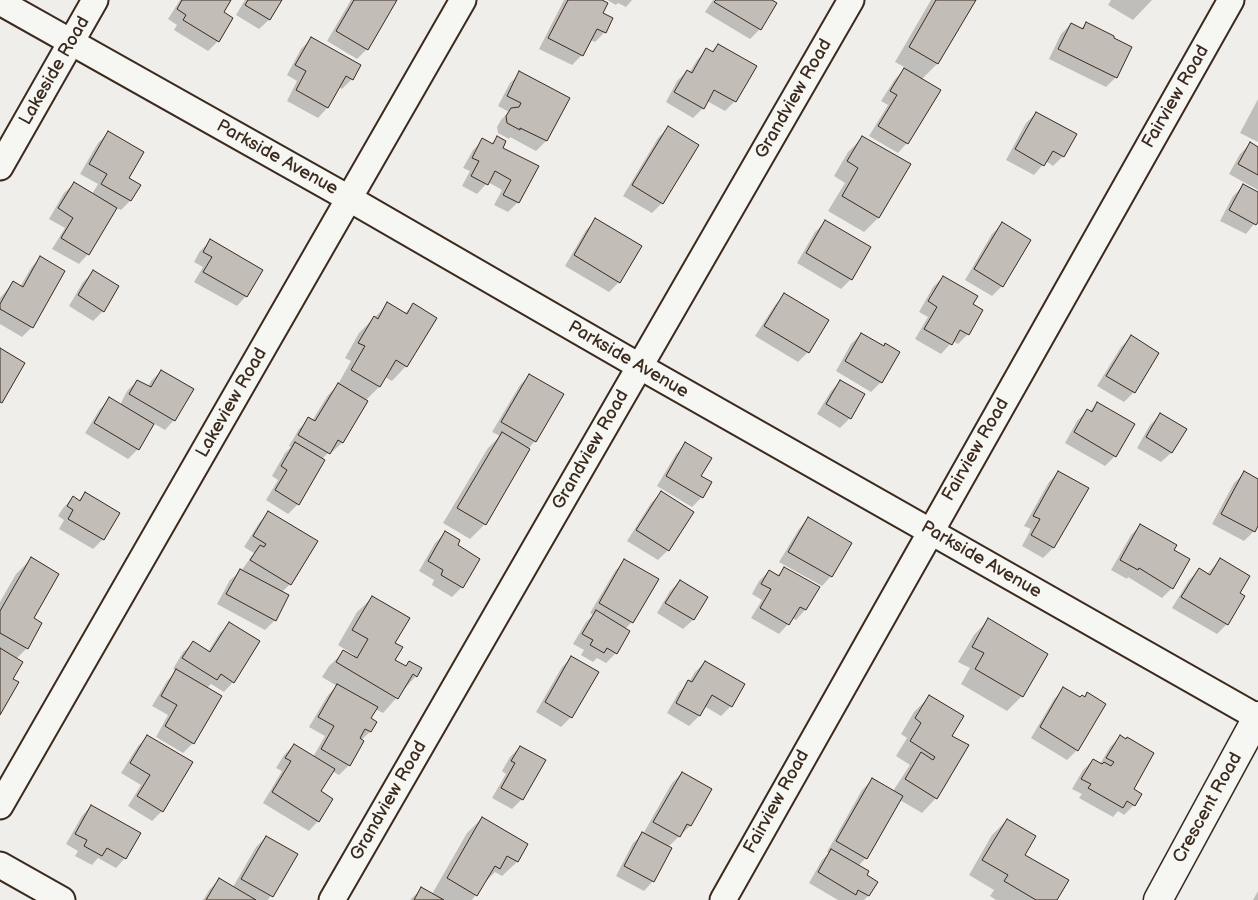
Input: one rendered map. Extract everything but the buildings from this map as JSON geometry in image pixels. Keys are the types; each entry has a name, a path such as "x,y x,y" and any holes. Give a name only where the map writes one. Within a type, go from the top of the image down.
{"street":[{"name":"Lakeside Road","path":"0,167 95,0"},
{"name":"Lakeview Road","path":"0,806 463,0"},
{"name":"Grandview Road","path":"332,900 851,0"},
{"name":"Fairview Road","path":"722,900 1232,0"},
{"name":"Parkside Avenue","path":"0,2 350,198 639,366 1258,716"},
{"name":"Crescent Road","path":"1158,900 1258,716"},
{"path":"0,865 62,900"}]}
